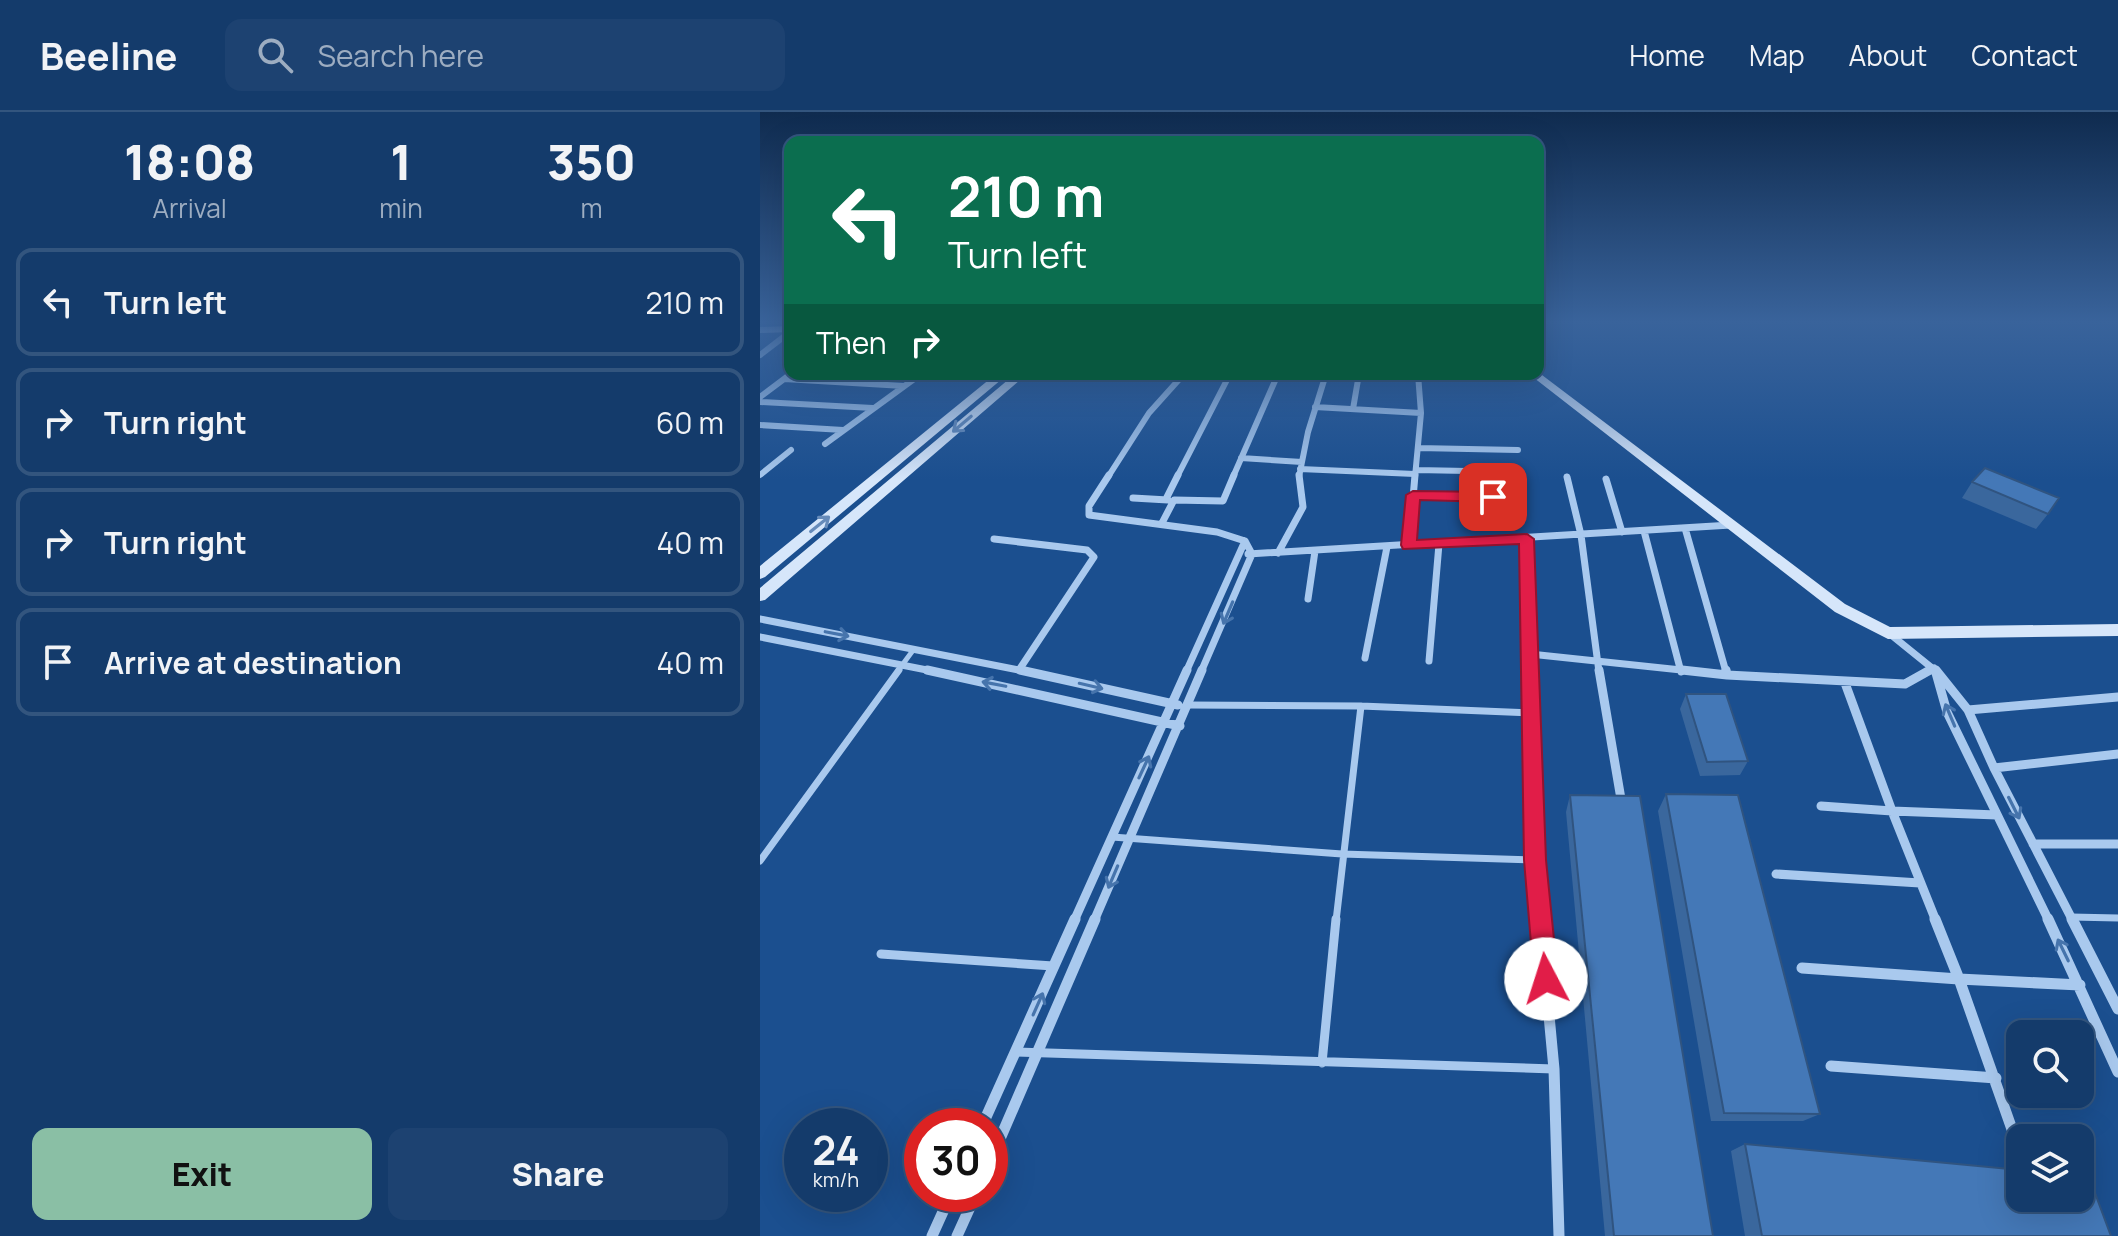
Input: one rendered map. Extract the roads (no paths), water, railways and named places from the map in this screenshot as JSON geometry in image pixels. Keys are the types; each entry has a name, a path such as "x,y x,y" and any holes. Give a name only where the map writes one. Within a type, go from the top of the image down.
{"street":[{"path":"760,399 784,379"},
{"path":"801,380 904,386"},
{"path":"825,444 912,380"},
{"path":"760,574 996,380"},
{"path":"760,596 1015,380"},
{"path":"1179,380 1149,413 1088,510 1089,515 1217,532 1245,541 1252,554"},
{"path":"1162,523 1227,380"},
{"path":"1133,498 1223,501 1275,380"},
{"path":"1278,553 1303,507 1301,466 1324,380"},
{"path":"1353,409 1358,380"},
{"path":"1409,545 1421,413 1418,380"},
{"path":"1542,380 1840,608 1888,633 1934,668 1968,710 1994,768 2118,1009"},
{"path":"760,399 874,408"},
{"path":"1315,407 1421,413"},
{"path":"760,425 844,431"},
{"path":"1418,448 1518,450"},
{"path":"760,475 791,450"},
{"path":"1241,458 1301,466 1416,472 1520,472"},
{"path":"1567,477 1581,535 1597,659 1621,799"},
{"path":"1606,479 1622,532"},
{"path":"1413,495 1519,497"},
{"path":"1237,554 1731,525"},
{"path":"1685,528 1727,675"},
{"path":"1644,531 1681,672"},
{"path":"994,539 1087,550 1094,557 1019,670"},
{"path":"1527,539 1535,860 1554,1069 1559,1236"},
{"path":"990,1108 1245,541"},
{"path":"1429,661 1439,544"},
{"path":"1365,658 1387,547"},
{"path":"1308,599 1315,551"},
{"path":"1008,1122 1252,554"},
{"path":"760,619 1019,670 1173,705 1189,705"},
{"path":"1888,633 2118,630"},
{"path":"760,637 1180,726"},
{"path":"1530,654 1597,659 1681,672 1845,683 1905,684 1934,668"},
{"path":"1934,668 1947,712 2080,985 2118,1072"},
{"path":"1845,683 1959,979 2011,1124"},
{"path":"1968,710 2118,697"},
{"path":"1994,768 2118,754"},
{"path":"1821,806 1997,815"},
{"path":"2033,844 2118,844"},
{"path":"1776,874 1920,883"},
{"path":"1802,968 2080,985"},
{"path":"1831,1066 1996,1078"},
{"path":"932,1236 943,1212"},
{"path":"957,1236 968,1212"}],"lane":[{"path":"760,861 914,649"},
{"path":"1189,705 1361,706 1531,713"},
{"path":"1322,1063 1342,854 1361,706"},
{"path":"1112,837 1342,854 1535,860"},
{"path":"2071,917 2118,918"},
{"path":"881,954 1054,966"},
{"path":"1016,1052 1554,1069"}]}
